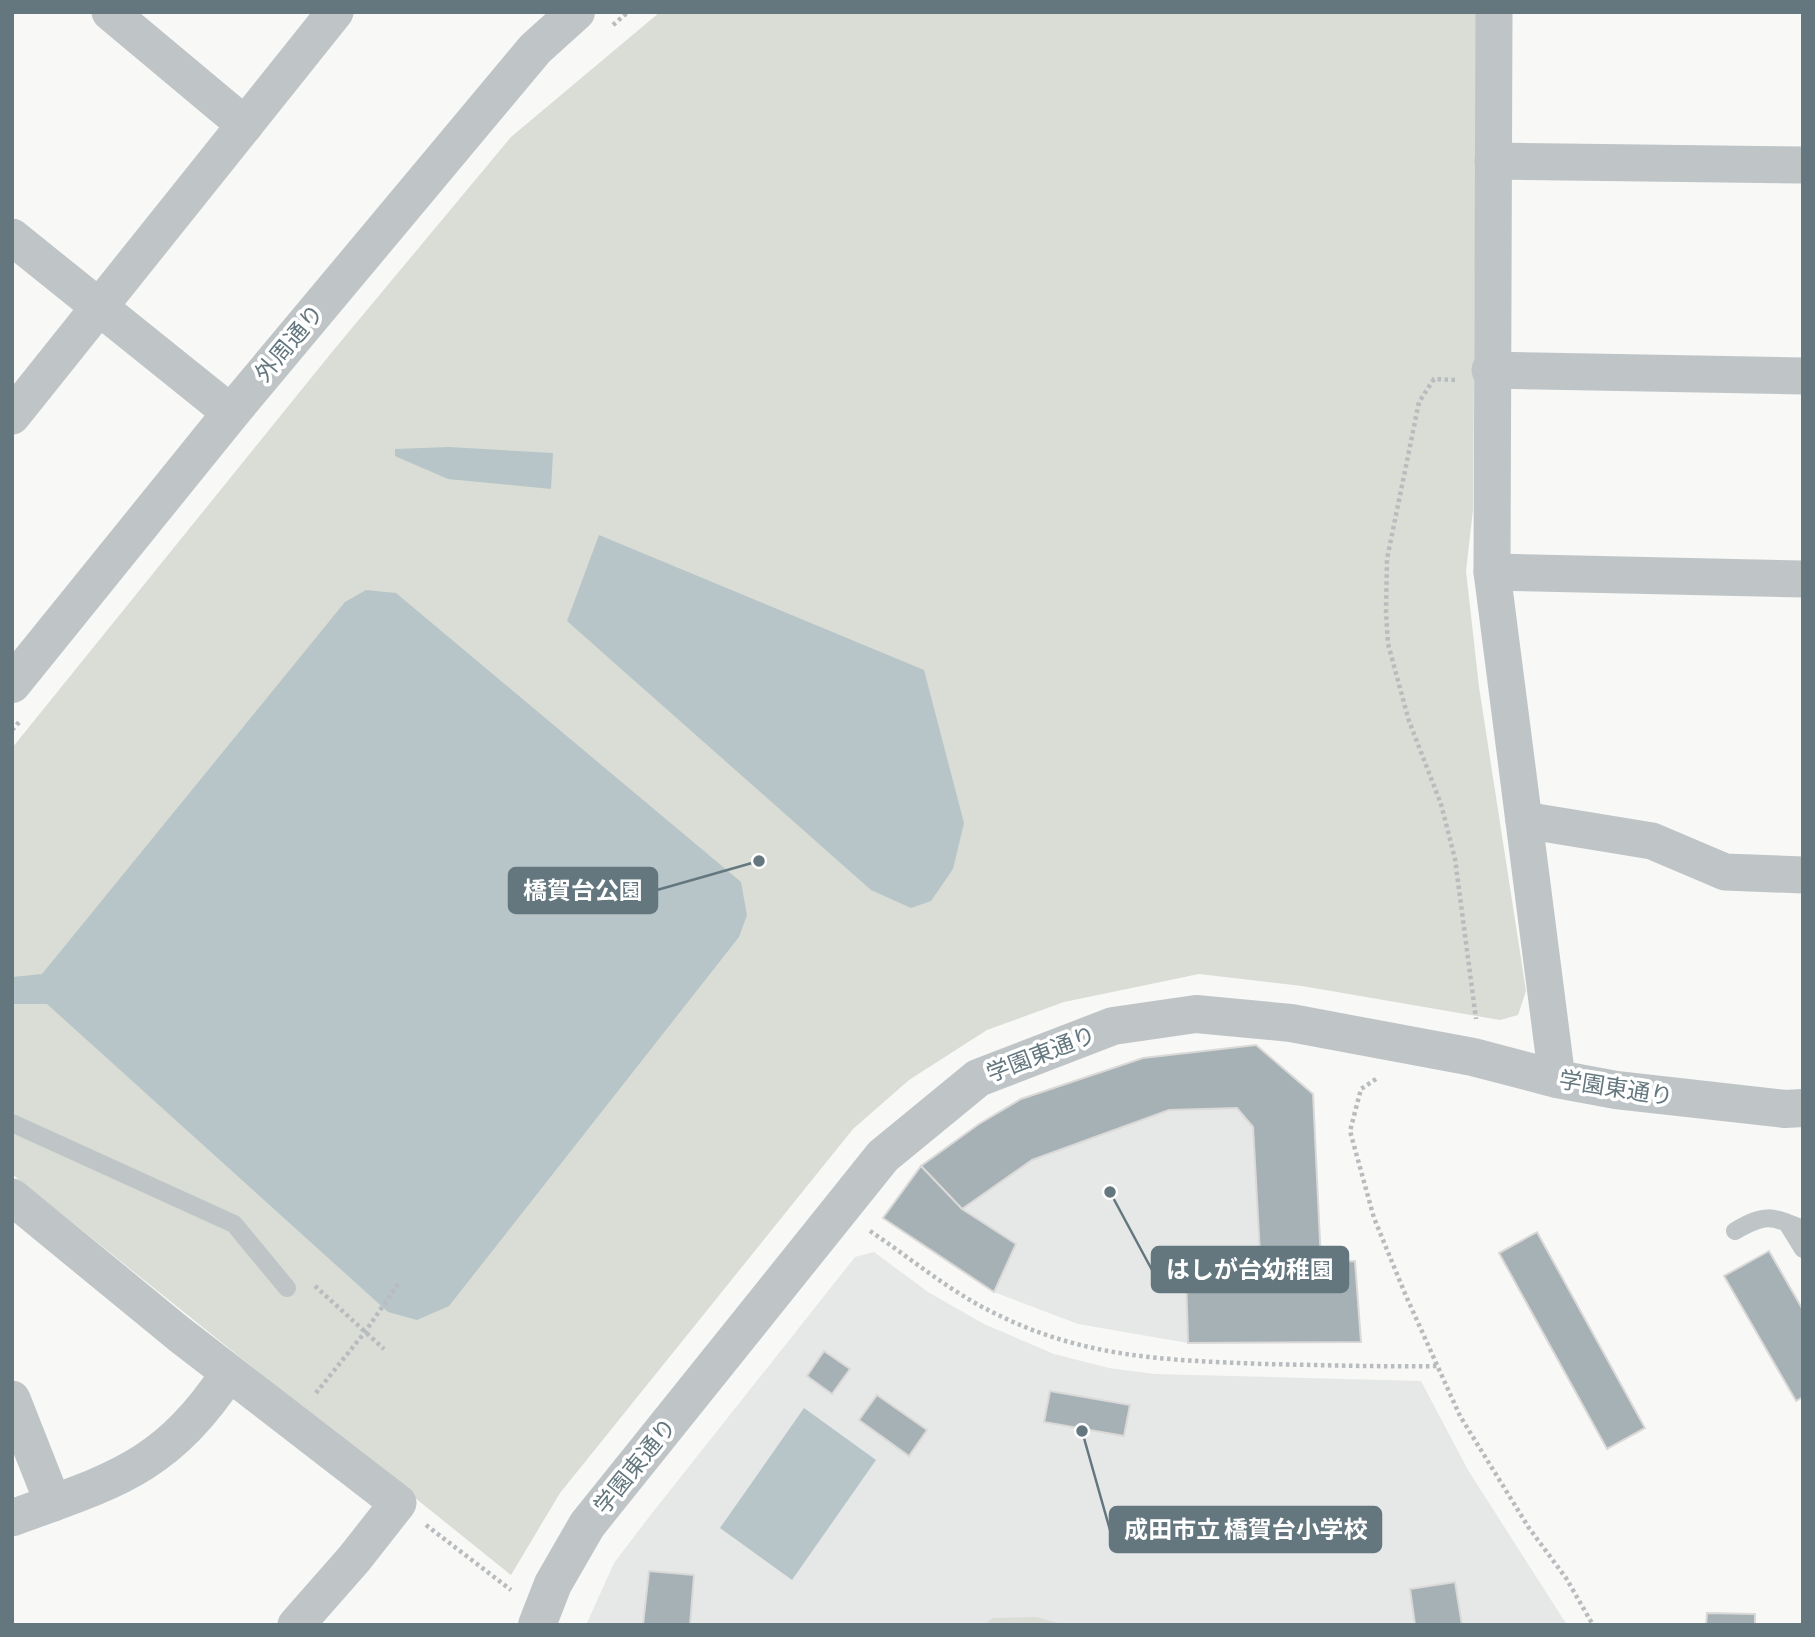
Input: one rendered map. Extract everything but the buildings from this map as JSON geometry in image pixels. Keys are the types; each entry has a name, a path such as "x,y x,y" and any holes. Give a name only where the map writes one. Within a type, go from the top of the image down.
{"street":[{"path":"110,12 245,125"},
{"path":"12,416 335,12"},
{"name":"外周通り","path":"12,684 231,413 535,49 576,12"},
{"path":"1493,12 1490,375 1492,572 1495,616 1557,1079"},
{"path":"1493,161 1803,165"},
{"path":"12,237 231,413"},
{"path":"1490,375 1803,376"},
{"path":"1492,572 1803,579"},
{"path":"1524,820 1652,841 1725,872 1803,875"},
{"name":"学園東通り","path":"528,1610 553,1584 587,1525 883,1156 978,1078 1113,1026 1196,1014 1291,1023 1472,1057 1557,1079 1659,1096 1803,1108"},
{"path":"12,1197 229,1373 398,1503 354,1559 296,1625"},
{"path":"12,1518 139,1467 171,1444 207,1406 229,1373"},
{"path":"12,1399 53,1503"}],"lane":[{"path":"12,1123 234,1224 287,1288"},
{"path":"1735,1231 1759,1217 1772,1217 1795,1226 1803,1249"}],"path":[{"path":"1478,1031 1455,859 1441,804 1409,721 1388,644 1386,612 1387,559 1419,402 1434,379 1490,375"},
{"path":"1381,1076 1362,1089 1350,1131 1374,1218 1460,1416 1529,1528 1566,1578 1593,1625"},
{"path":"867,1229 988,1310 1083,1348 1143,1358 1201,1362 1439,1366"},
{"path":"287,1288 308,1280 384,1349"},
{"path":"310,1401 365,1332 400,1281"},
{"path":"398,1503 528,1610"}],"shaded area":[{"path":"660,12 1477,12 1473,510 1466,571 1479,687 1526,991 1518,1015 1500,1020 1302,986 1199,974 1064,1002 987,1030 909,1080 853,1129 560,1493 511,1575 12,1174 12,748 332,352 511,137"},
{"path":"449,447 553,453 551,489 448,479 395,456 395,449"},
{"path":"599,535 924,670 964,823 953,869 931,901 911,908 871,890 567,621"},
{"path":"366,590 396,593 741,882 747,915 739,937 449,1306 417,1320 388,1312 47,1004 12,1004 12,977 42,974 345,602"},
{"path":"1256,1045 1313,1094 1321,1261 1355,1261 1361,1342 1188,1343 1078,1324 994,1292 883,1218 921,1166 979,1124 1021,1099 1143,1058"},
{"path":"874,1252 928,1292 984,1324 1054,1354 1109,1368 1154,1374 1421,1381 1468,1470 1567,1625 586,1625 614,1563 649,1517 855,1257"},
{"path":"804,1408 876,1460 792,1580 720,1528"},
{"path":"1036,1617 1065,1625 983,1625 993,1618"}],"place":[{"name":"橋賀台公園","path":"759,861"},
{"name":"はしが台幼稚園","path":"1110,1192"},
{"name":"成田市立 橋賀台小学校","path":"1082,1431"}]}
